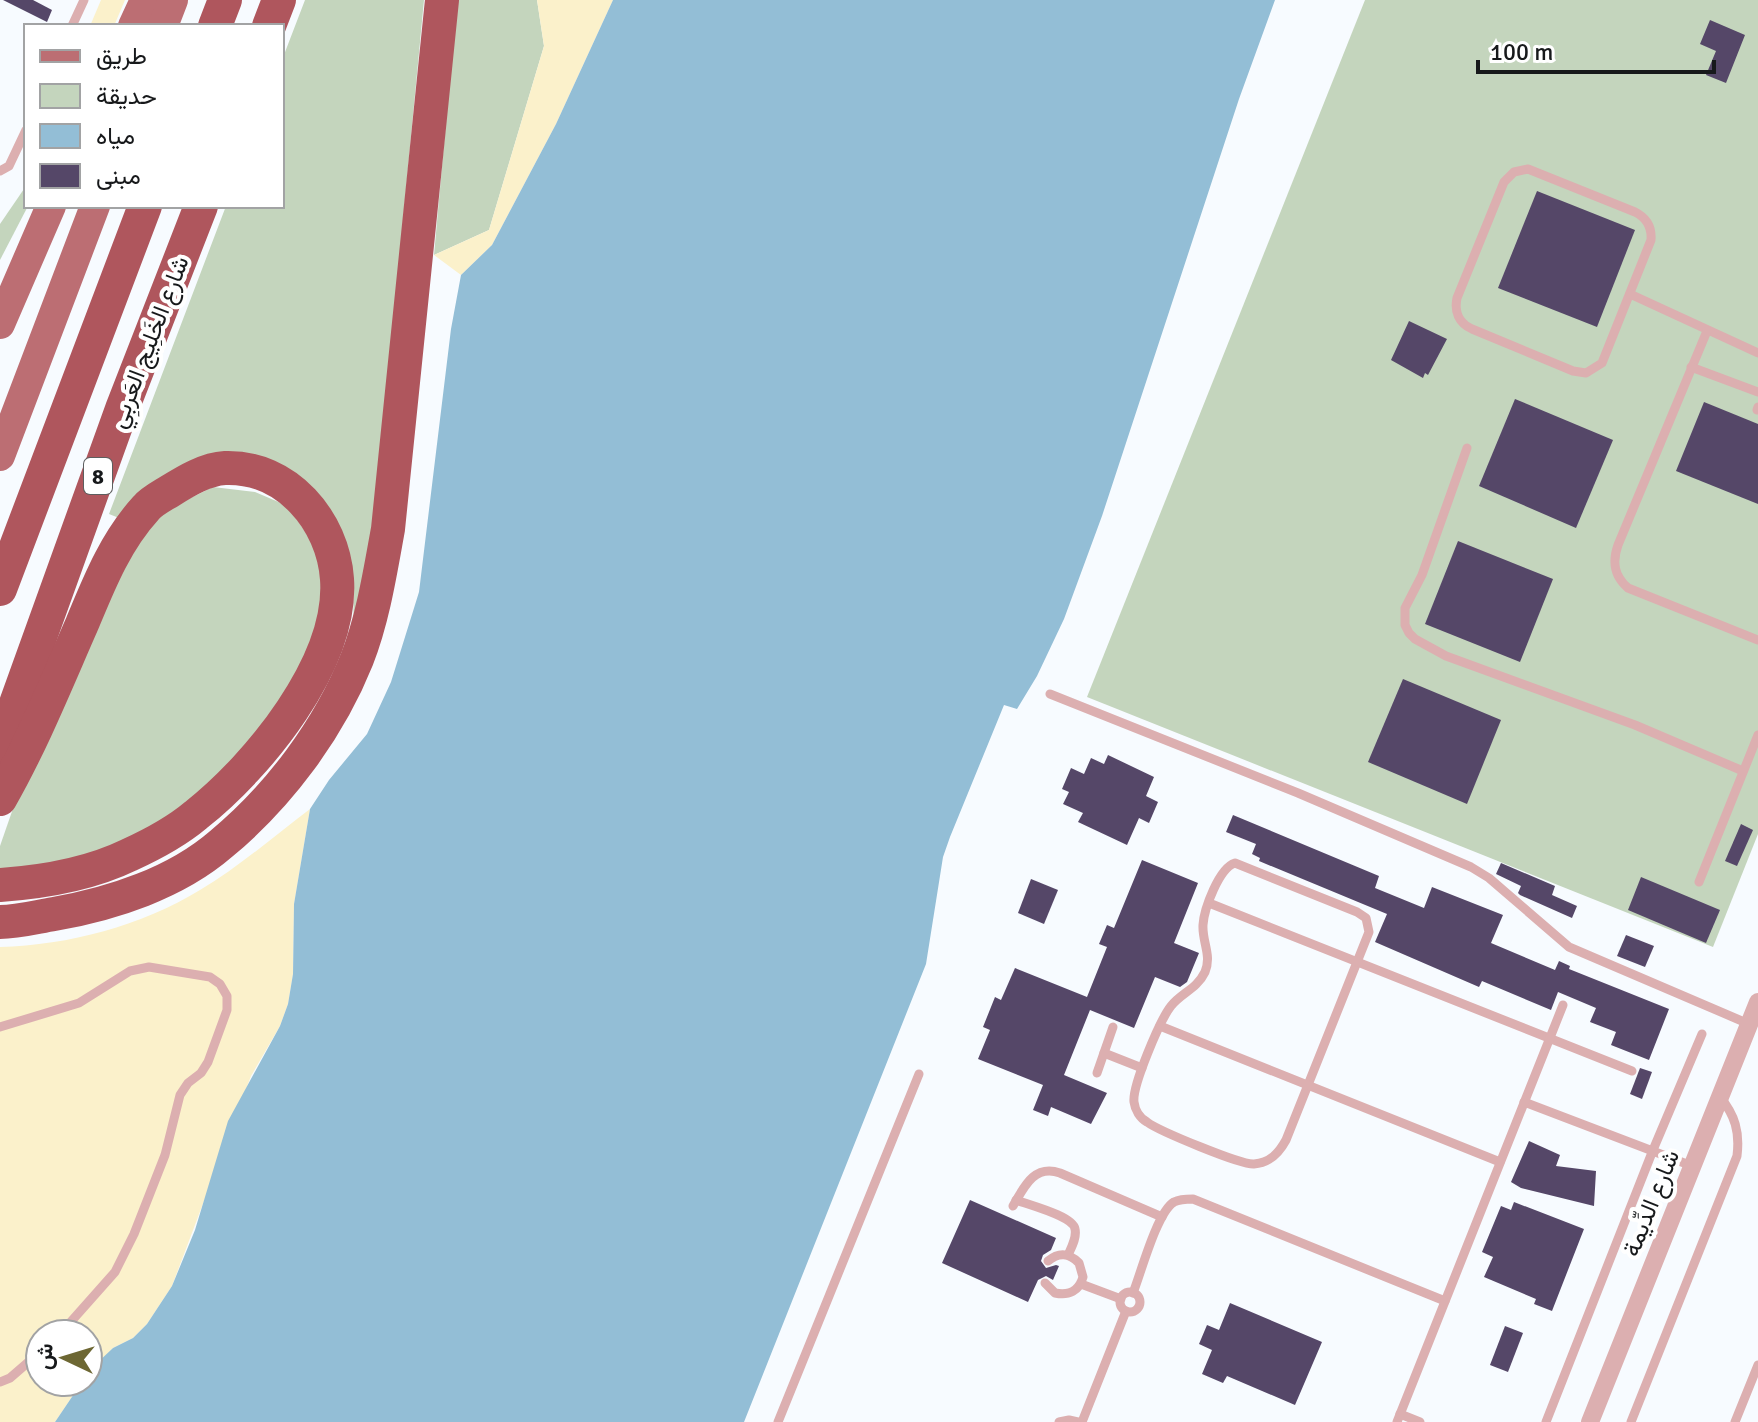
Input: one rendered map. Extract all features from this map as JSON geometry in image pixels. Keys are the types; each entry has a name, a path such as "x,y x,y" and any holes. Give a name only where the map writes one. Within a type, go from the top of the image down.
{"highway":[{"path":"216,24 225,0"},
{"path":"270,24 279,0"},
{"path":"0,922 77,910 136,892 182,870 221,845 277,788 324,726 357,659 377,595 388,529 442,0"},
{"name":"8","path":"0,589 144,208"},
{"name":"شارع الخَلِيج العَربِي","path":"0,748 122,409 200,208"},
{"path":"0,799 28,745 113,553 147,506 189,479 224,468 263,473 289,486 313,513 331,541 338,580 334,617 323,650 306,689 282,726 237,779 194,817 128,856 73,874 0,885"}],"main road":[{"path":"134,24 145,0"},
{"path":"164,24 173,0"},
{"path":"0,456 94,208"},
{"path":"0,301 46,216"},
{"path":"0,324 46,216"}],"street":[{"name":"شارع الدِّيمة","path":"1590,1422 1758,1002"}],"lane":[{"path":"73,24 84,0"},
{"path":"0,171 9,166 24,134"},
{"path":"1528,169 1606,199 1647,220 1651,240 1630,294 1602,363 1586,373 1573,371 1472,329 1458,317 1456,304 1504,182 1514,172 1528,169"},
{"path":"1630,294 1758,353"},
{"path":"1707,331 1615,554 1616,573 1621,582 1637,592 1758,640"},
{"path":"1691,367 1758,392"},
{"path":"1467,448 1422,575 1405,608 1405,625 1409,633 1422,644 1446,656 1635,725 1743,771"},
{"path":"1050,694 1298,793 1471,867 1489,878 1569,947 1749,1024"},
{"path":"1699,882 1758,735"},
{"path":"1244,864 1362,914 1369,932 1358,963 1281,1149 1265,1162 1247,1164 1146,1122 1140,1116 1134,1100 1142,1068 1160,1026 1172,1005 1194,988 1205,971 1208,952 1203,925 1209,903 1226,866 1244,864"},
{"path":"1209,903 1632,1071"},
{"path":"0,1027 79,1003 130,971 149,967 210,977 220,984 227,996 227,1010 208,1062 180,1095 165,1155 134,1234 115,1272 74,1318"},
{"path":"1420,1422 1399,1418 1563,1005"},
{"path":"1160,1026 1500,1162"},
{"path":"1097,1073 1113,1027"},
{"path":"1546,1422 1702,1034"},
{"path":"1104,1053 1142,1068"},
{"path":"778,1422 919,1074"},
{"path":"1631,1422 1737,1156 1738,1130 1720,1097"},
{"path":"1524,1102 1692,1166"},
{"path":"1068,1255 1076,1234 1073,1224 1066,1218 1015,1203 1034,1175 1053,1171 1162,1217"},
{"path":"1133,1293 1162,1217 1174,1202 1193,1199 1445,1301"},
{"path":"1045,1283 1055,1293 1062,1295 1070,1294 1081,1284 1079,1263 1068,1255 1048,1261"},
{"path":"1081,1284 1121,1299"},
{"path":"1126,1293 1133,1293 1139,1297 1140,1304 1136,1310 1126,1311 1121,1306 1121,1299 1126,1293"},
{"path":"1059,1422 1080,1422 1126,1311"},
{"path":"1735,1422 1758,1365"},
{"path":"0,1382 24,1366"}],"green space":[{"path":"305,0 424,0 371,557 353,636 354,581 263,461 119,518 109,514 225,208 284,208 284,55"},
{"path":"457,0 537,0 544,46 489,230 434,255"},
{"path":"1365,0 1758,0 1758,834 1713,947 1087,697"},
{"path":"24,189 24,208 27,208 0,260 0,224"},
{"path":"213,487 255,492 288,506 318,551 323,581 317,632 307,667 234,774 127,846 0,878 0,846 17,797 115,583 154,516"}],"sand":[{"path":"101,0 125,0 115,24 91,24"},
{"path":"537,0 613,0 556,124 492,245 461,275 434,255 489,230 544,46"},
{"path":"310,809 294,904 293,974 288,1004 280,1026 251,1076 172,1286 147,1324 133,1338 113,1348 104,1357 104,1318 24,1318 24,1398 71,1398 55,1422 0,1422 0,947 78,938 129,923 177,903 242,861"}],"water":[{"path":"613,0 1275,0 1239,99 1102,516 1064,619 1037,676 1017,709 1004,705 950,837 943,857 926,964 744,1422 55,1422 71,1398 104,1398 104,1356 133,1338 147,1324 172,1286 195,1230 228,1121 280,1026 288,1004 293,974 294,904 310,809 329,780 367,734 391,682 419,592 451,329 461,275 492,245 556,124"}],"building":[{"path":"3,0 33,0 52,10 47,22"},
{"path":"1710,20 1745,35 1726,83 1706,75 1716,51 1700,44"},
{"path":"1537,191 1635,230 1597,327 1498,288"},
{"path":"1409,321 1447,339 1428,375 1425,373 1423,378 1391,360"},
{"path":"1515,399 1613,440 1576,528 1479,486"},
{"path":"1704,402 1758,424 1758,504 1676,471"},
{"path":"1458,541 1553,579 1520,662 1425,624"},
{"path":"1403,679 1501,720 1467,804 1368,762"},
{"path":"1108,755 1154,777 1146,796 1158,802 1149,823 1139,818 1127,845 1078,822 1083,813 1063,804 1069,792 1062,789 1071,768 1084,774 1091,758 1104,764"},
{"path":"1233,815 1379,876 1375,888 1424,908 1432,887 1503,915 1491,943 1555,970 1559,961 1570,966 1569,969 1669,1009 1649,1060 1611,1045 1616,1032 1590,1022 1596,1008 1558,992 1551,1010 1482,981 1479,987 1375,942 1387,914 1259,861 1260,858 1252,854 1256,844 1226,832"},
{"path":"1741,824 1753,830 1737,866 1725,861"},
{"path":"1142,860 1198,883 1174,943 1199,953 1187,982 1180,987 1155,977 1134,1028 1090,1010 1064,1075 1107,1093 1091,1124 1051,1107 1048,1116 1033,1110 1043,1085 978,1059 990,1030 983,1027 995,997 1001,1000 1015,968 1087,997 1107,947 1099,944 1107,925 1114,928"},
{"path":"1501,863 1555,886 1552,895 1577,906 1572,918 1520,895 1521,886 1496,874"},
{"path":"1641,877 1720,910 1706,943 1628,910"},
{"path":"1031,879 1058,890 1044,924 1018,913"},
{"path":"1626,935 1654,946 1645,967 1617,956"},
{"path":"1640,1068 1652,1072 1642,1099 1630,1094"},
{"path":"1529,1141 1560,1155 1556,1166 1596,1171 1594,1206 1521,1188 1511,1182"},
{"path":"970,1200 1056,1238 1041,1261 1046,1268 1059,1266 1053,1280 1046,1276 1038,1280 1028,1302 942,1263"},
{"path":"1514,1202 1584,1229 1552,1311 1534,1304 1536,1299 1484,1277 1493,1257 1482,1252 1501,1206 1511,1210"},
{"path":"1230,1303 1322,1342 1295,1405 1227,1376 1223,1383 1202,1374 1212,1350 1199,1344 1207,1325 1219,1330"},
{"path":"1505,1326 1523,1333 1508,1372 1490,1365"}]}
